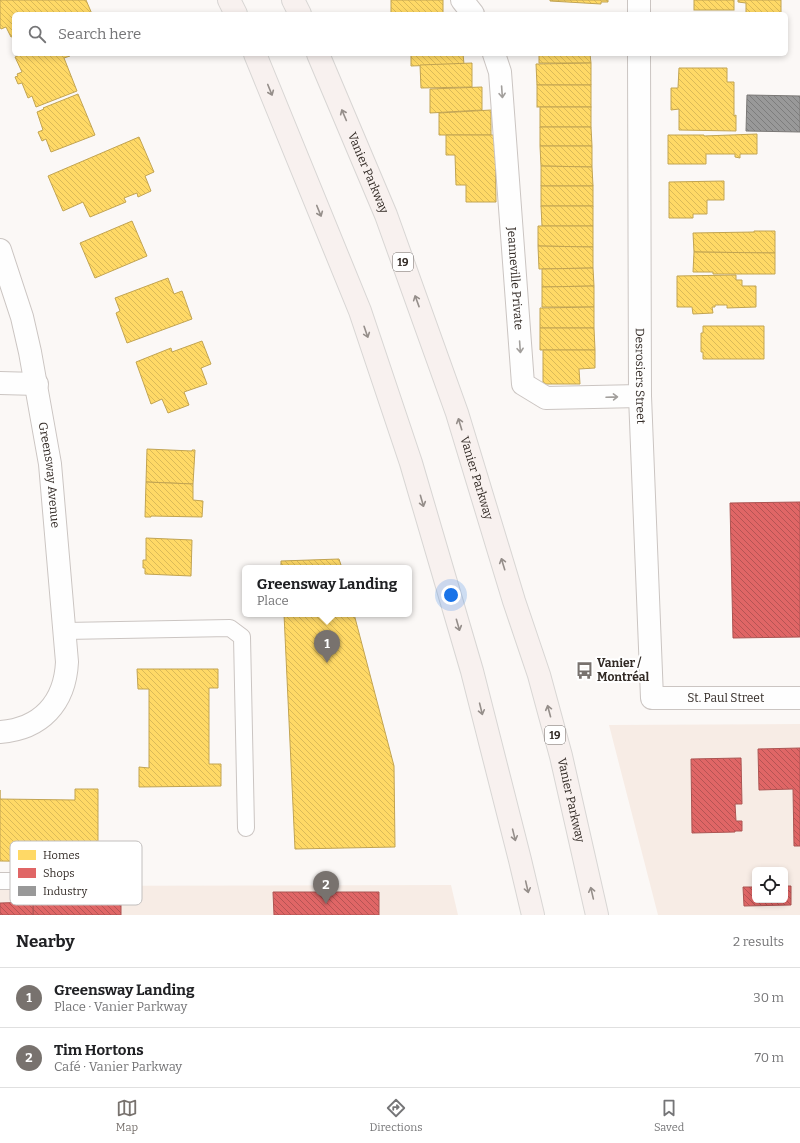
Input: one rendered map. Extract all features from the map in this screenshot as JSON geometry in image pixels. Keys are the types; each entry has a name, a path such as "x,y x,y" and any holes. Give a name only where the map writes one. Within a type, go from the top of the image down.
{"main road":[{"path":"229,0 235,12"},
{"path":"293,0 299,12"},
{"path":"256,56 360,311 411,463 472,671 533,915"},
{"name":"Vanier Parkway","path":"319,56 386,215 457,413 514,601 539,675 561,756 597,915"}],"street":[{"path":"462,0 471,12"},
{"path":"639,0 639,12"},
{"name":"Jeanneville Private","path":"495,56 500,72 523,384 546,398 640,396"},
{"name":"Desrosiers Street","path":"639,56 640,396 652,698"},
{"name":"Greensway Avenue","path":"0,250 22,317 37,384 50,464 67,662 66,677 55,703 37,721 25,728 0,732"},
{"path":"0,383 37,384"},
{"name":"St. Paul Street","path":"652,698 800,698"}],"lane":[{"path":"65,631 230,628 242,637 246,828"}],"shaded area":[{"path":"800,724 800,915 658,915 609,725"},
{"path":"451,885 458,915 0,915 0,886 10,886 10,905 142,905 142,886"}],"building: Homes":[{"path":"0,0 86,0 91,12 12,12 12,37 6,27 1,29"},
{"path":"391,0 443,0 443,12 391,12"},
{"path":"550,0 608,0 608,2 601,2 601,4"},
{"path":"694,0 734,0 734,10 694,10"},
{"path":"738,0 781,0 781,12 746,12 746,3 738,2"},
{"path":"70,56 64,58 77,91 36,107 32,96 28,98 22,83 18,84 15,77 18,76 17,74 22,72 15,57"},
{"path":"411,56 463,56 464,64 411,66"},
{"path":"539,56 590,56 591,63 539,63"},
{"path":"472,63 472,87 421,88 420,65"},
{"path":"591,63 591,85 537,85 536,64"},
{"path":"679,68 727,68 727,82 734,82 734,116 736,115 736,131 679,130 679,109 671,110 671,88 678,88"},
{"path":"537,85 591,85 591,107 537,107"},
{"path":"482,87 482,110 430,113 430,89"},
{"path":"78,94 95,135 51,152 46,139 42,141 38,132 43,130 37,112 44,109 43,108"},
{"path":"540,107 591,107 591,127 540,127"},
{"path":"491,110 491,135 439,135 439,113"},
{"path":"540,127 591,127 592,146 540,146"},
{"path":"757,134 757,154 740,154 740,158 735,157 735,154 706,154 706,164 668,164 668,135 704,136"},
{"path":"446,135 495,135 496,202 466,202 466,185 456,185 455,155 446,155"},
{"path":"139,137 154,172 145,176 151,191 138,197 137,193 124,198 126,202 90,217 83,202 63,211 48,176"},
{"path":"540,146 592,146 592,167 541,166"},
{"path":"541,166 592,167 593,186 541,186"},
{"path":"724,181 724,200 707,200 707,214 693,214 693,218 669,218 669,182"},
{"path":"541,186 593,186 593,206 541,206"},
{"path":"541,206 593,206 593,226 542,226"},
{"path":"132,221 147,256 95,278 80,243"},
{"path":"538,226 593,226 593,247 538,246"},
{"path":"775,231 775,253 694,252 693,233"},
{"path":"538,246 593,247 593,268 539,269"},
{"path":"694,252 775,253 775,274 713,274 713,272 693,272"},
{"path":"593,268 594,286 542,287 542,269"},
{"path":"736,275 736,280 742,280 742,286 756,286 756,307 727,308 727,305 715,305 715,307 712,307 713,313 693,314 692,307 677,307 677,276"},
{"path":"168,278 174,294 182,291 192,319 127,343 116,313 120,311 115,298"},
{"path":"594,286 594,307 542,307 542,287"},
{"path":"594,307 594,328 540,328 540,308"},
{"path":"703,326 764,326 764,359 703,359 703,352 701,352 701,333 703,333"},
{"path":"540,328 594,328 595,350 540,350"},
{"path":"202,341 211,364 201,368 207,384 184,392 189,405 168,413 162,399 151,404 136,362 171,348 172,352"},
{"path":"543,350 595,350 595,368 579,369 580,384 543,384"},
{"path":"147,449 195,450 193,484 146,482"},
{"path":"146,482 193,484 193,500 203,501 202,517 145,517"},
{"path":"146,538 192,540 191,576 145,574 143,560 146,560"},
{"path":"339,559 341,565 281,565 281,561"},
{"path":"284,617 355,617 394,766 395,847 295,849"},
{"path":"137,669 218,669 218,688 209,688 209,764 221,764 221,786 139,787 139,767 149,768 149,689 138,689"},
{"path":"75,789 98,789 98,841 10,841 10,861 0,861 0,799 75,800"}],"building: Shops":[{"path":"800,502 800,637 733,638 730,503"},
{"path":"800,748 800,846 794,846 793,789 759,790 758,749"},
{"path":"741,758 742,804 735,804 736,821 742,821 742,831 692,833 691,759"},
{"path":"788,886 791,886 791,905 744,906 743,887 752,887 752,903 788,903"},
{"path":"273,892 379,892 379,915 274,915"},
{"path":"0,903 10,903 10,905 33,905 33,915 0,915"},
{"path":"33,905 121,905 121,915 33,915"}],"building: Industry":[{"path":"747,95 800,96 800,132 746,131"}],"place":[{"name":"Greensway Landing","path":"327,663"},
{"name":"Vanier / Montréal","path":"584,670"},
{"name":"Tim Hortons","path":"326,904"}]}
